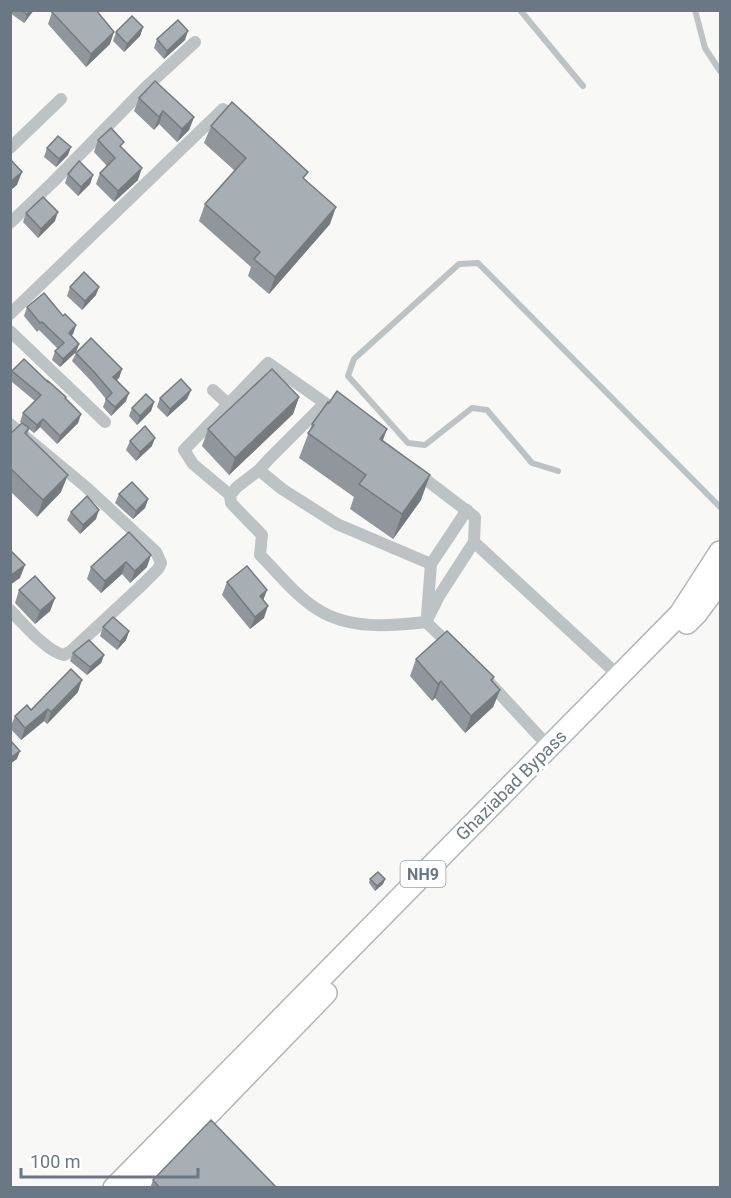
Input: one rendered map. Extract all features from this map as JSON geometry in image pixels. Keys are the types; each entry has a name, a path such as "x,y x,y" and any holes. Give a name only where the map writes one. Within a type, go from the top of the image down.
{"highway":[{"name":"Ghaziabad Bypass","path":"136,1188 501,805 549,747 680,614 720,552"},
{"name":"Ghaziabad Bypass","path":"114,1188 696,615 720,582"}],"street":[{"path":"10,224 145,88 195,42"},
{"path":"10,148 61,99"},
{"path":"10,314 223,109"},
{"path":"10,331 105,422"},
{"path":"268,363 325,403 475,517 474,542 439,596 426,622 395,626 372,625 328,616 316,609 260,555 262,536 231,503 230,495 193,464 184,450 268,363"},
{"path":"213,390 228,404"},
{"path":"230,495 259,470 325,403"},
{"path":"10,610 49,648 64,655 142,585 158,569 161,562 156,552 86,487 12,430"},
{"path":"259,470 282,489 337,524 431,564"},
{"path":"426,622 431,564 467,510"},
{"path":"474,542 619,676"},
{"path":"426,622 458,652"},
{"path":"480,674 549,747"}],"lane":[{"path":"520,10 583,86"},
{"path":"695,10 705,48 720,71"},
{"path":"558,471 532,463 487,410 472,408 424,445 408,443 348,376 354,359 459,264 478,263 720,507"}],"building":[{"path":"54,10 96,10 114,32 91,54 52,12"},
{"path":"132,16 143,27 127,44 116,32"},
{"path":"178,20 188,31 167,51 157,39"},
{"path":"155,81 194,117 182,129 163,111 159,117 139,98"},
{"path":"232,102 308,172 303,178 336,207 275,277 254,259 260,252 205,204 246,158 211,126"},
{"path":"111,128 124,142 120,146 142,168 118,191 100,173 115,158 98,140"},
{"path":"58,136 71,147 59,159 47,148"},
{"path":"10,159 22,172 10,182"},
{"path":"79,161 93,175 81,187 68,174"},
{"path":"43,197 58,212 41,229 26,213"},
{"path":"84,272 99,287 85,301 70,287"},
{"path":"44,293 63,316 65,314 76,325 69,333 79,344 63,359 55,351 64,343 42,322 40,323 27,307"},
{"path":"91,338 122,369 113,377 129,393 115,407 106,399 112,393 76,353"},
{"path":"24,359 66,397 81,414 60,436 43,419 37,425 23,413 41,395 12,371"},
{"path":"272,369 299,397 235,458 208,429"},
{"path":"181,379 191,390 170,409 160,398"},
{"path":"337,391 387,429 380,439 430,475 402,514 359,484 366,475 308,433 314,425 312,424"},
{"path":"146,394 154,402 140,416 132,408"},
{"path":"22,423 29,428 25,433 68,475 43,500 10,468 10,434"},
{"path":"145,426 155,438 140,452 130,441"},
{"path":"132,482 148,499 136,511 119,494"},
{"path":"87,496 99,510 83,525 71,512"},
{"path":"129,532 151,555 135,571 126,562 105,581 91,567"},
{"path":"10,550 25,565 10,576"},
{"path":"247,566 267,590 260,596 268,606 255,617 227,582"},
{"path":"35,576 55,598 40,611 19,590"},
{"path":"113,617 129,631 120,642 103,627"},
{"path":"447,631 494,677 491,680 500,690 471,716 441,681 438,684 416,659"},
{"path":"89,640 104,655 90,667 73,653"},
{"path":"71,669 82,680 51,712 48,709 25,728 15,716 27,705 31,710"},
{"path":"10,740 20,751 10,758"},
{"path":"378,872 385,879 377,886 370,879"},
{"path":"211,1120 277,1188 160,1188 153,1180"}]}
